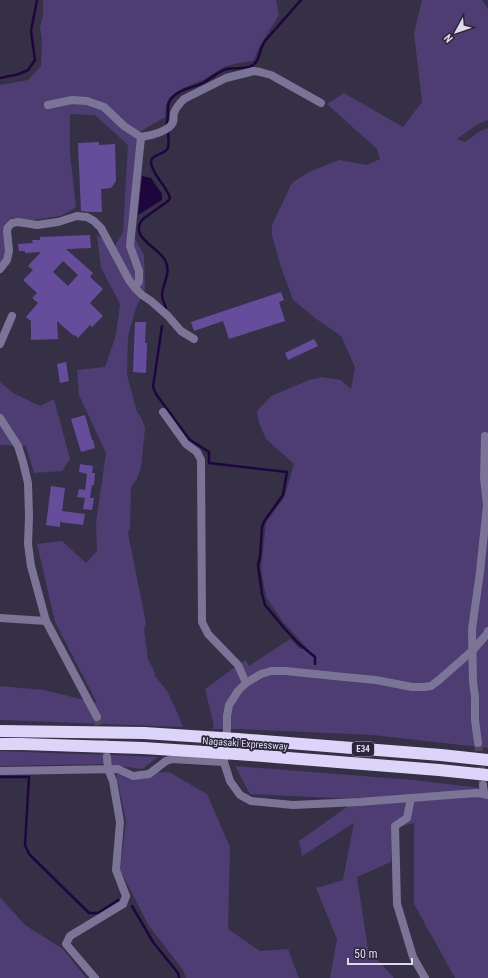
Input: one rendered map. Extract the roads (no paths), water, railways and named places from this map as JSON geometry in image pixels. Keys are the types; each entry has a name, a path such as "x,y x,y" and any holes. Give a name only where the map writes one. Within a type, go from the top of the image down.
{"highway":[{"name":"Nagasaki Expressway","path":"0,731 144,733 441,755 488,760"},
{"name":"Nagasaki Expressway","path":"0,744 143,748 237,754 439,770 486,780"}],"street":[{"path":"48,105 72,100 87,102 104,108 124,126 141,137 151,135 168,128 173,122 174,112 178,104 184,99 226,78 254,71 271,76 321,103"},
{"path":"135,288 139,281 139,271 130,246 141,137"},
{"path":"0,269 7,260 9,251 7,231 8,227 12,223 18,222 37,225 58,222 77,216 87,217 101,228 129,280 135,288 168,316 181,331 194,340"},
{"path":"0,344 12,316"},
{"path":"163,412 186,444 197,452 201,460 202,622 208,634 238,665 246,683"},
{"path":"0,418 18,446 28,483 28,544 31,566 46,621 97,717"},
{"path":"478,743 473,682 472,628 487,505 484,478 485,436"},
{"path":"0,618 46,621"},
{"path":"486,780 486,794 476,793 359,802 293,805 251,801 240,795 230,781 224,762 229,705 238,691 246,683 261,674 271,671 286,671 376,680 412,687 431,686 473,650 488,632"},
{"path":"95,978 66,944 70,936 123,904 126,896 116,870 120,822 113,781 108,769 107,757"},
{"path":"0,770 118,769 133,776 149,774 166,761 172,759 224,762"},
{"path":"410,798 407,818 395,826 397,904 413,957 425,978"}],"waterway":[{"path":"0,78 19,74 28,70 35,60 31,31 37,0"},
{"path":"166,308 162,299 162,292 167,274 167,265 161,255 142,236 139,231 139,225 143,219 170,198 166,189 154,172 151,163 151,160 155,156 164,152 169,145 167,123 169,102 179,92 203,83 224,70 230,68 250,67 253,65 258,60 261,48 265,41 301,0"},
{"path":"162,326 153,387 156,394 189,439 209,452 209,463 287,472 283,495 265,520 262,527 258,565 262,594 265,605 298,643 315,657 315,664"},
{"path":"0,777 29,777 25,845 29,854 89,913 98,913 118,900"},
{"path":"132,906 153,942 178,973 179,978"}],"tunnel":[{"path":"97,717 107,757"},
{"path":"478,743 483,785"}]}
